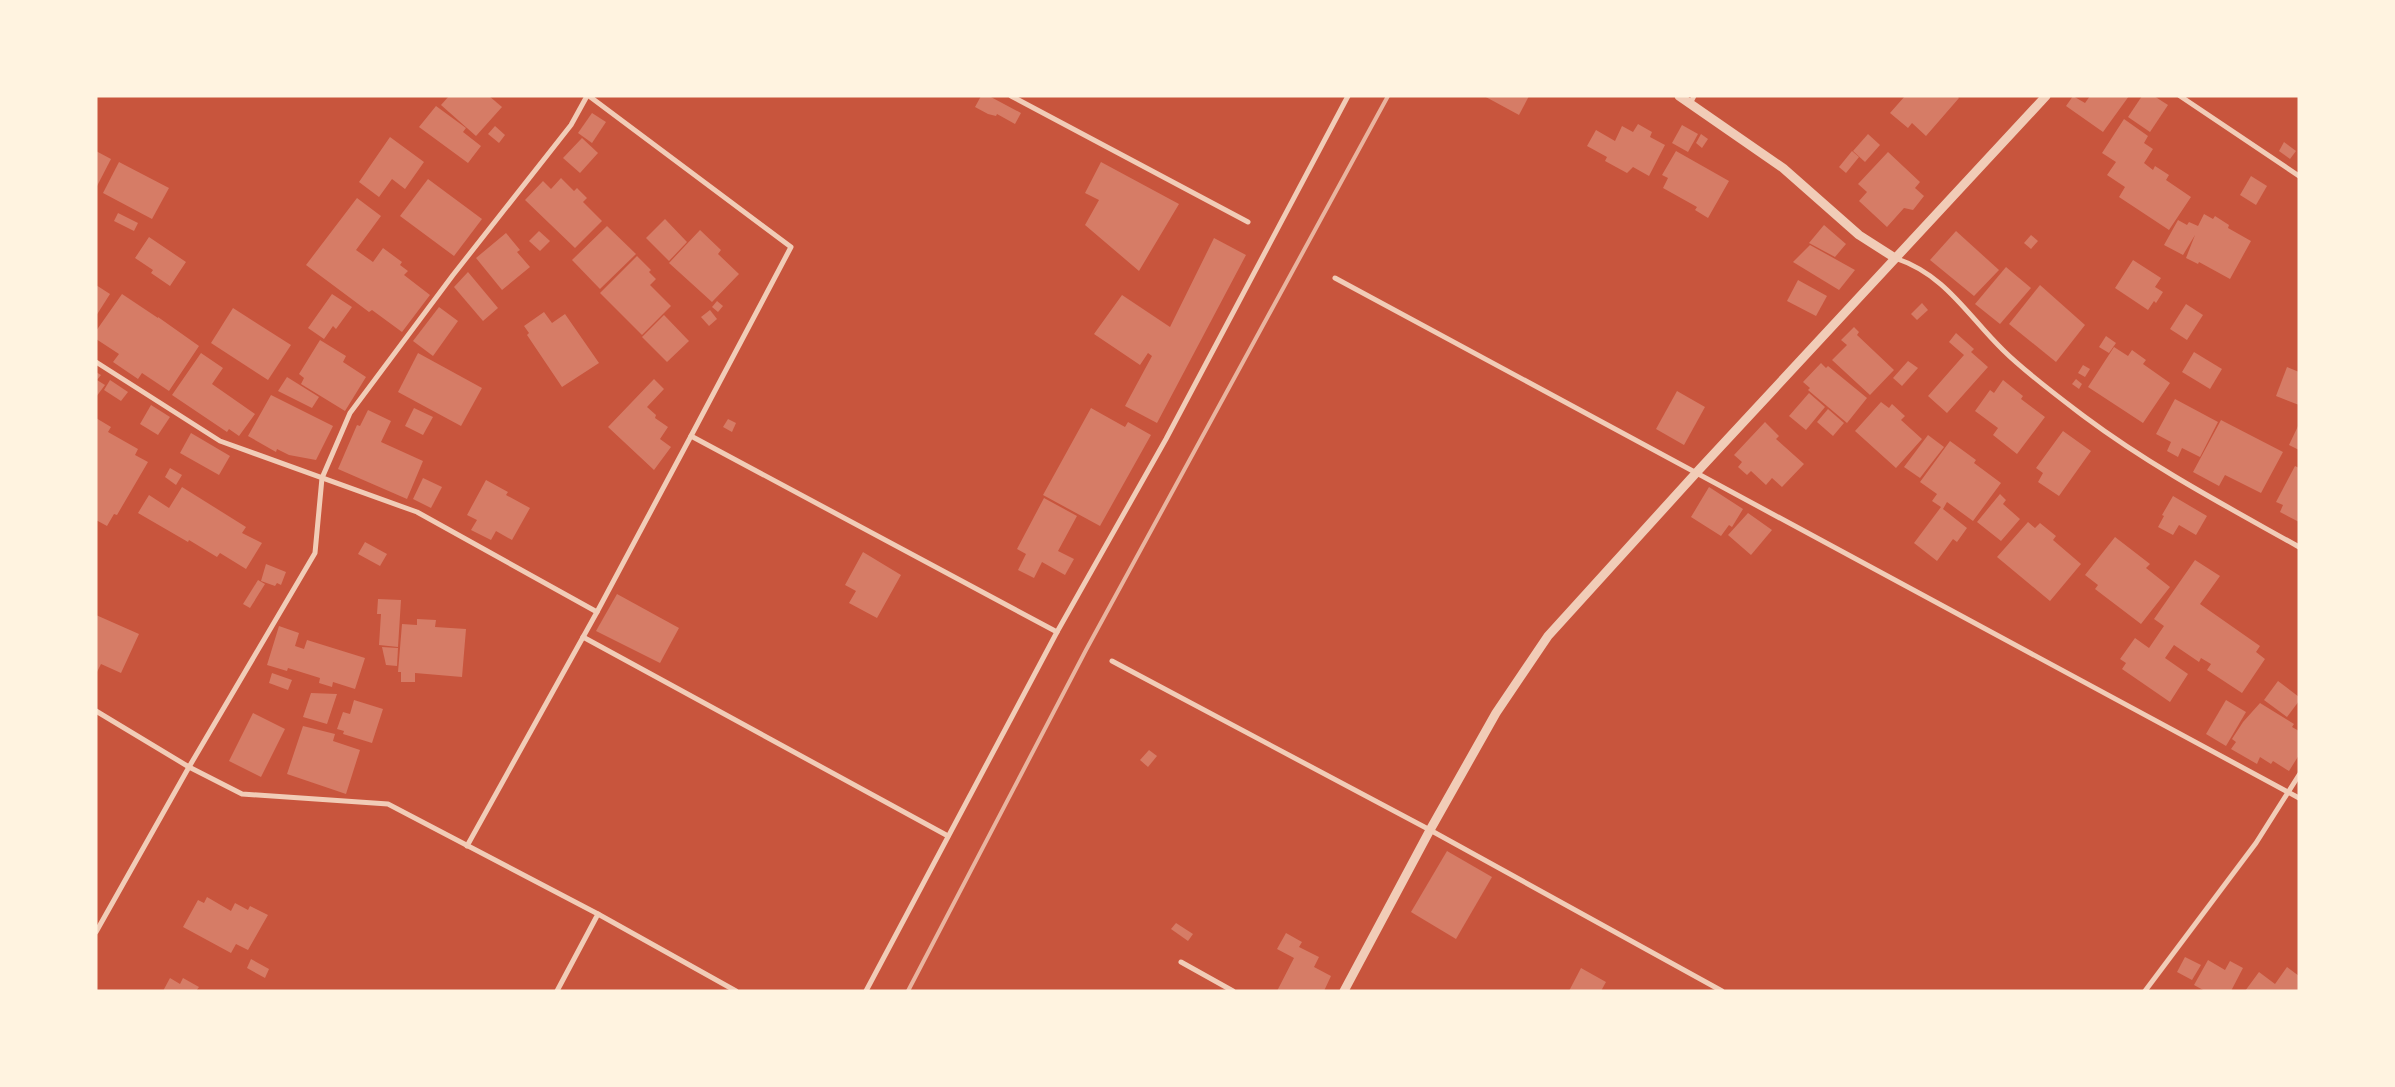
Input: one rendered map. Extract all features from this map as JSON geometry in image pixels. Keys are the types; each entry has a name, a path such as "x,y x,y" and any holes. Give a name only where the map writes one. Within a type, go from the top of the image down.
{"street":[{"path":"96,932 189,767 315,553 322,478 350,412 453,275 571,125 588,96 791,247 597,612 467,846"},
{"path":"1011,96 1248,222"},
{"path":"866,991 1057,632 1166,439 1348,96"},
{"path":"1679,96 1692,100 1782,168 1859,235 1895,258 1916,265 1953,294 2004,351 2086,418 2178,479 2299,547"},
{"path":"1344,991 1430,830 1496,713 1548,636 1696,473 2046,96"},
{"path":"2180,96 2299,176"},
{"path":"1335,278 2299,798"},
{"path":"96,362 220,441 417,512 597,612"},
{"path":"691,436 1057,632"},
{"path":"583,637 948,836"},
{"path":"1112,661 1430,830 1722,991"},
{"path":"96,711 189,767 242,794 388,804 598,914 736,991"},
{"path":"2145,991 2256,843 2299,775"},
{"path":"557,991 598,914"},
{"path":"1181,962 1233,991"}],"building":[{"path":"449,96 489,96 502,107 476,136 441,105"},
{"path":"981,96 989,96 1021,113 1015,124 997,114 996,116 988,114 975,107"},
{"path":"1484,96 1529,96 1519,115"},
{"path":"1905,96 1957,96 1959,98 1926,136 1912,123 1908,128 1890,113"},
{"path":"2073,96 2085,103 2090,96 2129,96 2103,132 2066,106"},
{"path":"2142,96 2154,96 2168,105 2150,132 2128,117"},
{"path":"436,106 466,128 463,132 481,146 468,163 419,127"},
{"path":"592,113 606,122 592,143 578,133"},
{"path":"2124,119 2148,136 2144,143 2153,149 2144,163 2153,170 2155,166 2169,175 2166,180 2191,197 2169,230 2119,197 2125,187 2107,175 2116,162 2102,153"},
{"path":"1638,124 1652,132 1650,137 1665,145 1649,176 1633,167 1627,173 1605,161 1607,157 1587,146 1596,130 1615,141 1622,126 1633,132"},
{"path":"1682,125 1698,134 1688,152 1672,143"},
{"path":"495,126 505,135 499,143 488,134"},
{"path":"1701,134 1708,139 1702,148 1696,143"},
{"path":"1868,134 1880,145 1865,162 1853,151"},
{"path":"390,137 424,162 405,189 392,179 379,197 359,182"},
{"path":"582,138 598,153 580,173 563,158"},
{"path":"2284,142 2296,151 2290,159 2279,151"},
{"path":"96,151 111,159 96,188"},
{"path":"1676,151 1729,181 1708,218 1695,210 1697,207 1663,188 1668,178 1662,175"},
{"path":"1852,151 1859,157 1846,173 1839,167"},
{"path":"1888,152 1920,182 1915,188 1924,196 1913,210 1904,208 1887,227 1859,201 1867,192 1858,184"},
{"path":"119,162 169,188 152,219 103,193"},
{"path":"1101,162 1179,204 1139,271 1085,225 1099,200 1085,193"},
{"path":"2251,176 2267,186 2256,205 2240,195"},
{"path":"561,178 574,191 577,188 587,198 583,202 602,221 575,248 525,200 543,181 551,189"},
{"path":"428,179 482,219 454,256 400,216"},
{"path":"357,198 381,216 356,250 373,262 383,248 402,262 400,265 408,271 404,275 430,295 402,332 372,310 369,312 306,265"},
{"path":"118,213 138,223 134,231 114,221"},
{"path":"2204,214 2213,219 2215,216 2229,225 2228,228 2251,241 2230,279 2199,262 2198,264 2186,258 2195,235 2183,255 2164,245 2178,220 2187,225 2189,222 2198,226"},
{"path":"665,219 687,242 669,261 646,238"},
{"path":"1824,225 1846,244 1835,257 1809,243"},
{"path":"607,226 636,254 600,289 572,260"},
{"path":"700,230 721,250 718,254 739,274 712,302 669,263"},
{"path":"539,231 550,241 540,251 529,241"},
{"path":"1956,231 1999,270 1974,296 1930,260"},
{"path":"506,233 520,250 517,252 530,267 502,290 476,258"},
{"path":"2031,235 2038,241 2031,249 2024,243"},
{"path":"149,237 186,262 170,286 151,273 153,270 135,258"},
{"path":"1214,238 1246,255 1157,423 1125,406 1152,356 1148,353 1140,365 1094,334 1122,295 1170,327"},
{"path":"1810,245 1855,270 1839,290 1793,262"},
{"path":"637,256 651,270 649,272 656,279 650,285 671,306 642,335 600,293"},
{"path":"2133,260 2161,278 2155,287 2163,292 2156,303 2154,301 2148,310 2115,288"},
{"path":"2006,267 2031,288 2000,324 1975,304"},
{"path":"468,272 498,308 483,321 454,287"},
{"path":"1798,280 1827,296 1816,316 1787,301"},
{"path":"96,285 110,294 96,316"},
{"path":"2040,285 2085,325 2056,362 2009,324"},
{"path":"122,294 199,346 169,391 142,373 138,379 113,362 119,354 96,339 96,331"},
{"path":"332,294 352,307 336,329 333,326 324,339 308,328"},
{"path":"717,301 723,306 718,312 712,307"},
{"path":"1922,303 1928,310 1917,320 1911,314"},
{"path":"2186,304 2203,315 2187,340 2170,329"},
{"path":"439,307 458,321 433,356 413,341"},
{"path":"233,308 291,345 268,380 211,343"},
{"path":"710,310 717,319 709,326 701,317"},
{"path":"544,312 552,323 565,314 599,363 562,387 527,335 529,333 524,326"},
{"path":"664,315 689,341 667,362 642,337"},
{"path":"1854,327 1859,332 1857,335 1894,370 1870,395 1832,360 1847,345 1841,340"},
{"path":"1956,333 1974,349 1971,352 1988,367 1947,413 1928,396 1964,355 1949,342"},
{"path":"2106,336 2116,343 2109,353 2099,347"},
{"path":"320,340 346,356 343,362 366,377 345,411 301,384 304,378 299,374"},
{"path":"2114,347 2128,356 2132,350 2146,360 2143,364 2170,383 2143,423 2088,387"},
{"path":"2194,352 2222,369 2210,389 2182,372"},
{"path":"201,353 223,368 212,384 255,414 239,436 229,429 227,432 172,395"},
{"path":"418,353 482,388 461,426 398,392"},
{"path":"1908,361 1918,368 1902,386 1893,378"},
{"path":"1821,363 1826,368 1828,366 1867,398 1847,423 1808,390 1810,388 1803,382"},
{"path":"2083,365 2090,369 2085,377 2078,373"},
{"path":"2287,367 2299,372 2299,405 2276,396"},
{"path":"96,372 101,375 97,380 105,385 96,397"},
{"path":"287,377 319,397 312,408 278,391"},
{"path":"654,379 664,389 647,407 656,415 655,418 668,427 660,439 671,447 654,470 608,427"},
{"path":"2076,379 2082,384 2079,389 2072,384"},
{"path":"110,380 128,392 121,401 104,390"},
{"path":"2003,380 2023,396 2021,399 2045,417 2017,454 1993,435 1998,428 1975,411 1990,390 1994,393"},
{"path":"1677,391 1705,407 1684,445 1656,429"},
{"path":"1809,393 1825,407 1806,430 1789,416"},
{"path":"271,395 333,426 316,460 289,455 277,449 276,452 248,436"},
{"path":"2175,399 2218,422 2200,457 2182,448 2178,457 2167,451 2171,442 2156,434"},
{"path":"1881,402 1889,408 1892,404 1905,416 1901,420 1922,439 1896,468 1855,431"},
{"path":"151,405 170,417 158,435 140,424"},
{"path":"414,408 433,417 423,435 405,426"},
{"path":"1091,408 1125,427 1128,422 1151,435 1100,526 1043,495"},
{"path":"1828,409 1844,423 1833,436 1817,422"},
{"path":"368,410 391,421 381,442 423,461 407,499 338,469 357,425 360,426"},
{"path":"96,418 111,427 108,432 138,449 135,455 148,462 117,515 114,514 107,526 96,520"},
{"path":"728,419 736,423 732,432 723,427"},
{"path":"2221,420 2283,452 2261,493 2225,475 2219,486 2193,472"},
{"path":"1765,422 1779,436 1776,439 1804,464 1782,487 1772,478 1766,485 1751,471 1747,475 1738,467 1742,462 1734,455"},
{"path":"2299,424 2299,450 2289,445"},
{"path":"2063,431 2091,451 2059,496 2038,482 2043,473 2036,468"},
{"path":"191,433 230,456 219,475 180,453"},
{"path":"1928,435 1944,447 1920,478 1904,467"},
{"path":"1950,441 1976,460 1974,463 2001,483 1973,521 1947,502 1943,509 1967,528 1957,542 1953,539 1937,561 1914,543 1941,507 1932,501 1937,494 1920,482"},
{"path":"2295,466 2299,468 2299,522 2280,512 2283,505 2276,502"},
{"path":"170,468 182,475 176,485 165,477"},
{"path":"423,478 442,487 431,508 413,499"},
{"path":"486,480 508,492 506,495 530,508 512,540 496,531 491,540 471,530 477,520 467,515"},
{"path":"182,487 246,527 242,533 262,543 246,569 220,553 217,557 189,540 188,542 138,513 149,495 169,508"},
{"path":"1709,487 1743,509 1732,527 1729,525 1721,536 1691,517"},
{"path":"2000,494 2006,500 2003,504 2020,519 2001,541 1977,522"},
{"path":"2173,496 2207,516 2196,535 2179,525 2173,535 2158,527 2164,516 2162,515"},
{"path":"1044,498 1077,516 1058,551 1074,559 1065,575 1042,562 1034,578 1018,570 1026,554 1017,549"},
{"path":"1748,513 1772,530 1751,555 1728,535"},
{"path":"2028,522 2035,528 2040,523 2056,536 2053,540 2081,564 2050,601 1997,557"},
{"path":"2115,537 2150,564 2146,568 2170,587 2141,624 2095,589 2098,585 2085,575"},
{"path":"365,542 387,554 380,566 358,554"},
{"path":"863,552 901,575 877,618 849,603 856,591 845,585"},
{"path":"2195,560 2220,576 2200,604 2260,646 2256,652 2265,659 2242,693 2207,670 2211,664 2201,658 2199,662 2174,645 2165,658 2188,674 2170,702 2122,669 2126,663 2120,659 2135,638 2149,648 2164,626 2154,619"},
{"path":"266,564 286,572 281,585 277,583 275,586 261,581"},
{"path":"258,580 265,584 250,608 243,604"},
{"path":"617,594 679,628 660,663 596,631"},
{"path":"378,599 401,600 398,647 379,645 381,614 377,614"},
{"path":"96,615 139,634 121,673 101,664 96,674"},
{"path":"417,619 436,620 435,627 466,629 462,677 415,673 415,682 401,682 401,672 398,672 402,624 417,625"},
{"path":"279,626 299,633 295,646 304,649 307,640 365,658 355,689 333,682 332,687 319,683 320,678 288,668 287,671 267,665"},
{"path":"382,647 398,648 397,666 386,665"},
{"path":"272,673 292,680 288,690 269,683"},
{"path":"2278,681 2299,697 2299,701 2287,717 2264,700"},
{"path":"311,693 337,694 327,724 303,717"},
{"path":"354,700 383,709 372,743 343,734 344,731 337,729 343,712 350,714"},
{"path":"2226,700 2246,712 2226,746 2206,734"},
{"path":"2260,703 2294,724 2292,727 2299,731 2299,755 2289,771 2273,761 2271,764 2260,757 2257,764 2231,749 2236,742 2232,739 2243,722"},
{"path":"253,713 285,729 261,777 229,761"},
{"path":"303,726 335,734 333,741 360,750 346,794 287,774"},
{"path":"1149,750 1157,756 1148,767 1140,760"},
{"path":"1447,851 1492,877 1456,939 1411,912"},
{"path":"207,897 231,911 235,903 248,910 250,906 268,915 248,950 236,944 231,953 183,927 198,900 204,903"},
{"path":"1176,923 1193,934 1188,941 1171,929"},
{"path":"1286,933 1302,942 1299,947 1319,957 1314,967 1331,976 1324,991 1277,991 1294,958 1277,949"},
{"path":"2185,957 2201,965 2192,980 2177,972"},
{"path":"251,959 269,969 265,978 247,968"},
{"path":"2208,960 2225,970 2230,961 2243,968 2231,991 2205,991 2194,985"},
{"path":"2287,967 2299,976 2299,991 2245,991 2259,972 2275,984"},
{"path":"1581,968 1606,982 1601,991 1569,991"},
{"path":"170,978 180,984 183,978 199,987 196,991 163,991"}],"railway":[{"path":"908,991 1086,650 1388,96"}]}
